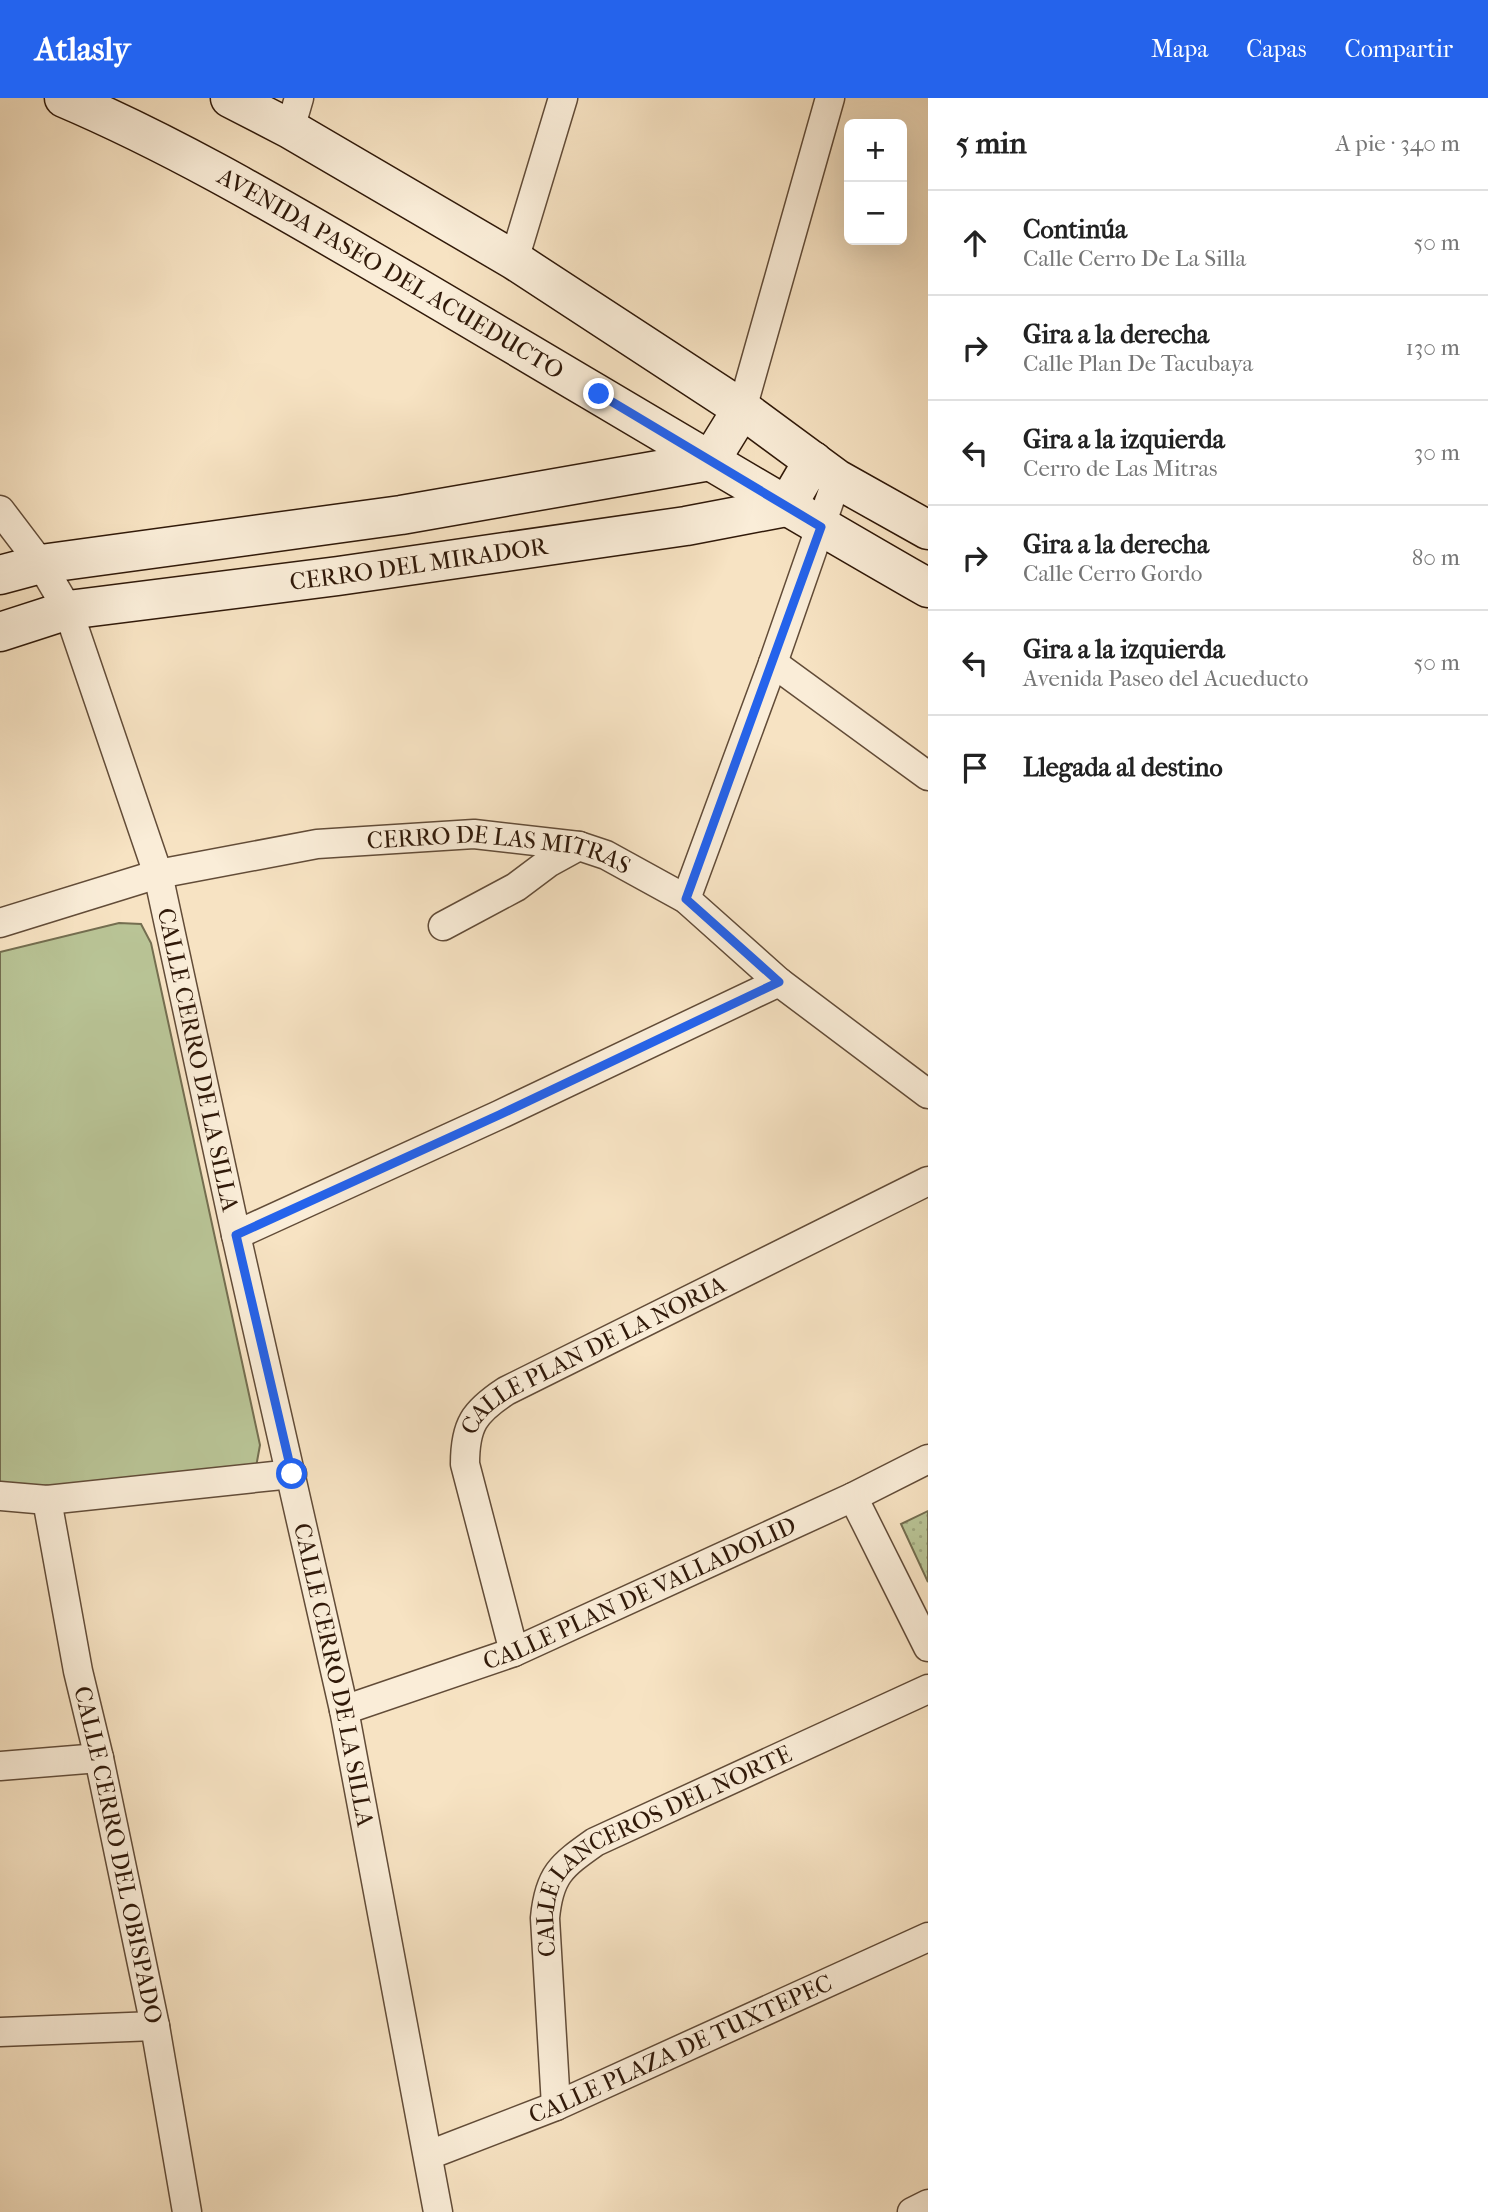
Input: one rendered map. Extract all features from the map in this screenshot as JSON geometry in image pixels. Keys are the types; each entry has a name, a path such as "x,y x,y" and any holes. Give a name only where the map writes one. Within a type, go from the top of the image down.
{"street":[{"name":"AVENIDA PASEO DEL ACUEDUCTO","path":"64,98 206,166 928,588"},
{"path":"230,98 294,114 742,409 825,470 928,530"},
{"path":"514,260 563,98"},
{"path":"710,461 742,409 830,98"},
{"name":"CERRO DEL MIRADOR","path":"0,575 41,565 401,515 710,461"},
{"path":"786,507 825,470"},
{"path":"686,899 821,527 825,470"},
{"name":"CERRO DEL MIRADOR","path":"0,632 68,610 338,576 686,526 786,507"},
{"name":"CALLE CERRO DE LA SILLA","path":"0,510 41,565 68,610 158,874 236,1235 344,1710 438,2212"},
{"path":"773,663 928,776"},
{"name":"CERRO DE LAS MITRAS","path":"0,923 158,874 331,843 474,834 579,846 606,855 686,899 779,982 928,1094"},
{"path":"443,926 516,887 548,863 579,846"},
{"path":"236,1235 499,1115 779,982"},
{"name":"CALLE PLAN DE LA NORIA","path":"514,1652 465,1464 465,1443 471,1423 484,1406 518,1385 928,1181"},
{"name":"CALLE PLAN DE VALLADOLID","path":"344,1710 514,1652 853,1497 928,1459"},
{"path":"0,1496 47,1500 292,1474"},
{"path":"853,1497 928,1647"},
{"name":"CALLE CERRO DEL OBISPADO","path":"47,1500 78,1671 155,2026 187,2212"},
{"name":"CALLE LANCEROS DEL NORTE","path":"556,2106 545,1918 547,1893 556,1874 595,1842 928,1689"},
{"path":"0,1766 99,1758"},
{"name":"CALLE PLAZA DE TUXTEPEC","path":"429,2155 556,2106 928,1937"},
{"path":"0,2032 155,2026"},
{"path":"912,2212 928,2204"}],"green space":[{"path":"119,923 141,924 151,943 260,1445 256,1467 42,1492 0,1487 0,952"},
{"path":"928,1511 928,1582 901,1524"}],"route":[{"path":"292,1474 236,1235 499,1115 779,982 686,899 821,527 599,394"}]}
